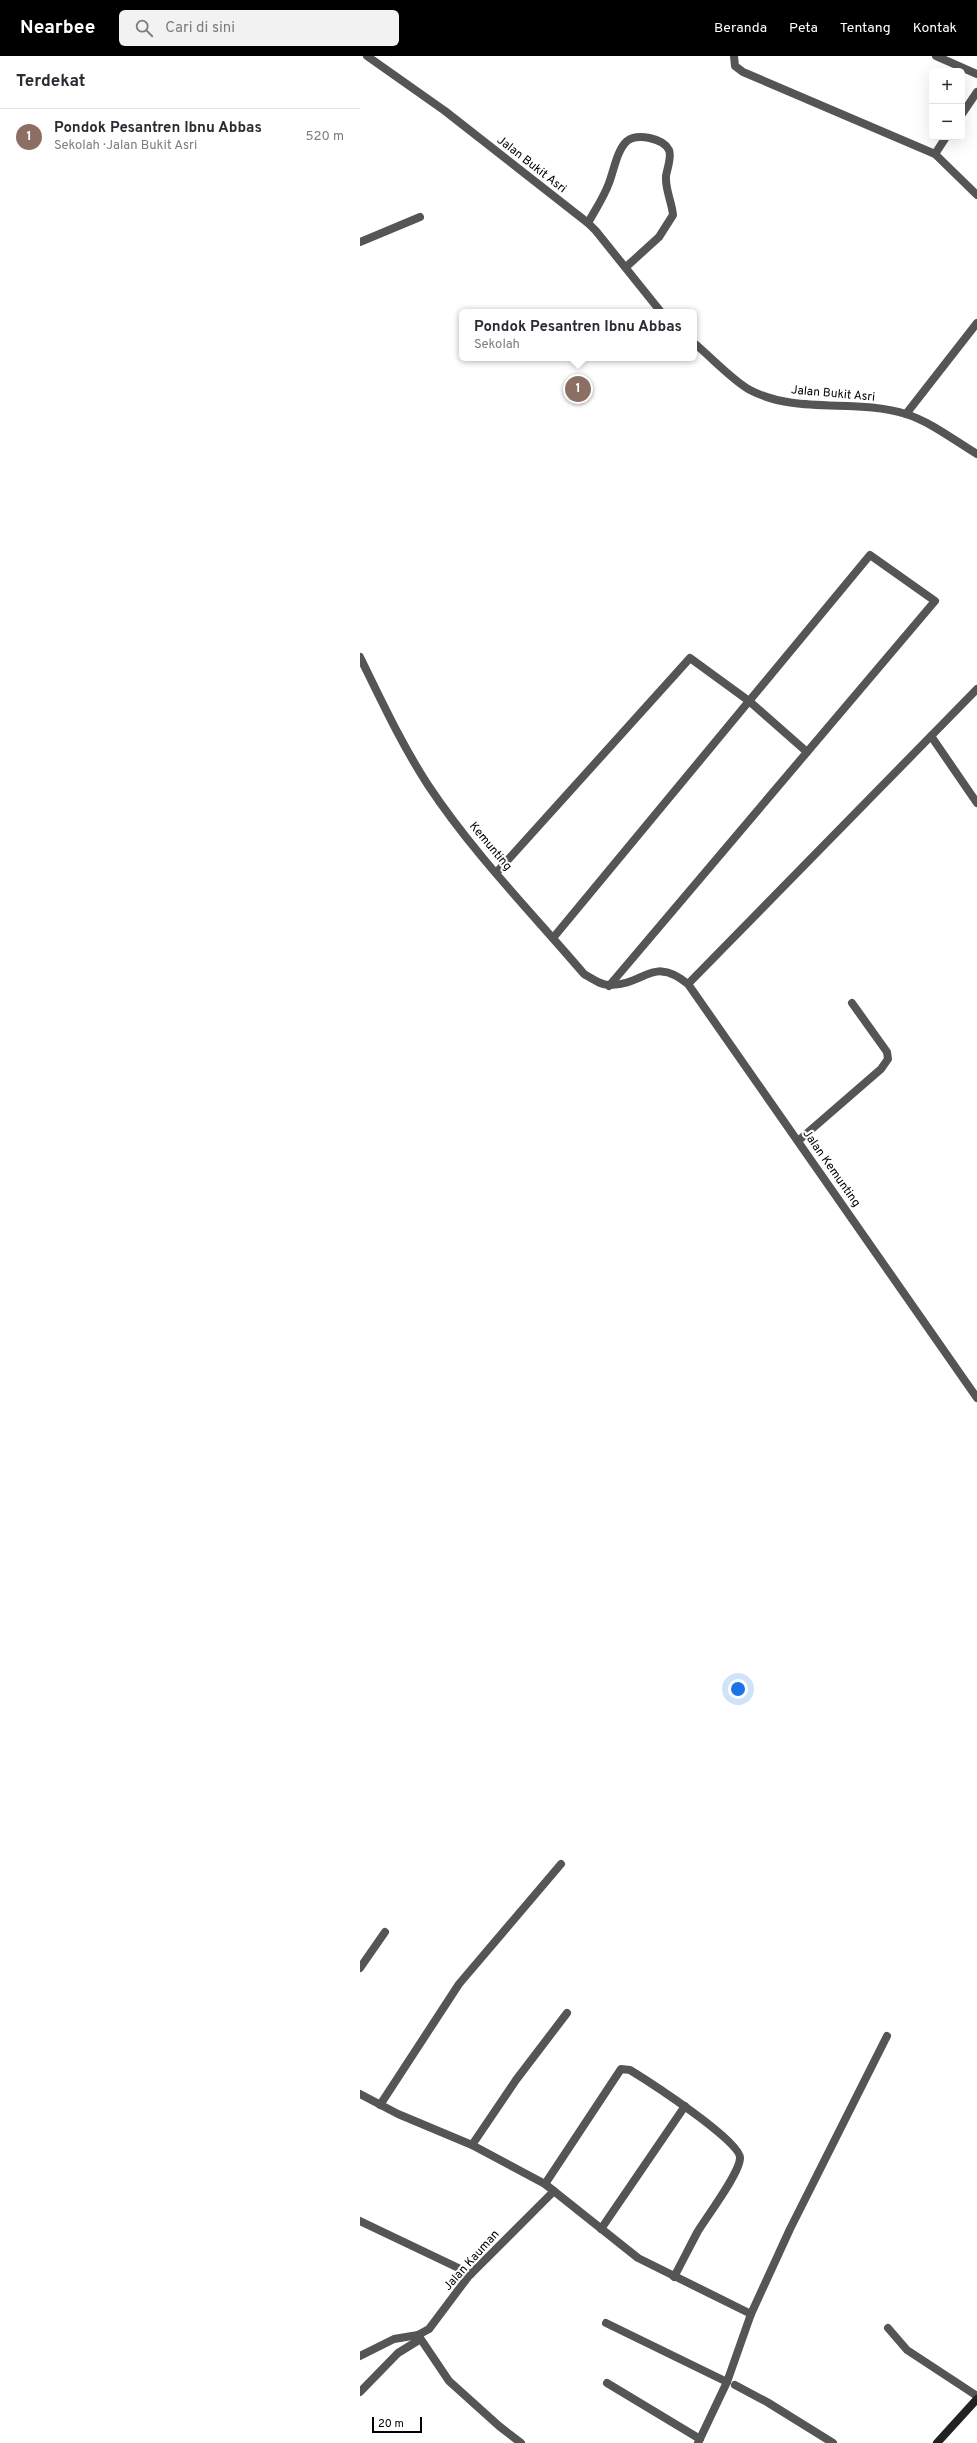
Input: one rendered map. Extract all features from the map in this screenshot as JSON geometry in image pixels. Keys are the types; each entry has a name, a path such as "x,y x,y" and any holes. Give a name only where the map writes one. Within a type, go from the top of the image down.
{"street":[{"name":"Jalan Bukit Asri","path":"367,56 445,111 588,223 659,309"},
{"path":"734,56 736,66 743,72 935,154 977,195"},
{"path":"936,56 977,74"},
{"path":"965,110 977,92"},
{"path":"588,223 603,196 621,151 627,141 635,138 644,138 663,144 668,149 670,154 666,177 673,215 659,237 626,268"},
{"path":"935,154 944,140"},
{"path":"360,242 420,217"},
{"path":"906,414 977,323"},
{"name":"Jalan Bukit Asri","path":"697,346 749,389 768,397 791,402 879,409 906,414 977,454"},
{"path":"553,938 870,555 935,601 609,986"},
{"name":"Kemunting","path":"360,657 397,732 428,784 457,824 584,974 609,986"},
{"path":"497,872 690,658 749,701 807,752"},
{"path":"688,984 977,689"},
{"path":"931,736 977,803"},
{"name":"Jalan Kemunting","path":"609,986 632,981 654,971 671,972 688,984 977,1398"},
{"path":"798,1141 881,1069 888,1059 887,1052 852,1003"},
{"path":"380,2105 459,1984 561,1864"},
{"path":"360,1968 385,1932"},
{"path":"472,2145 516,2080 567,2013"},
{"path":"607,2384 698,2441 726,2382 750,2314 790,2229 886,2036"},
{"path":"545,2184 621,2070 630,2070 685,2106 730,2142 739,2152 741,2159 732,2178 699,2230 674,2277"},
{"path":"360,2094 380,2105 472,2145 545,2184 638,2258 750,2314"},
{"path":"601,2229 685,2106"},
{"name":"Jalan Kauman","path":"360,2356 394,2339 419,2337 429,2329 471,2274 554,2191"},
{"path":"360,2221 471,2274"},
{"path":"606,2323 726,2382"},
{"path":"888,2328 906,2350 977,2397 937,2443"},
{"path":"360,2392 398,2354 419,2337 449,2381 499,2426 521,2443"},
{"path":"735,2385 768,2402 833,2443"}],"place":[{"name":"Pondok Pesantren Ibnu Abbas","path":"578,389"}]}
